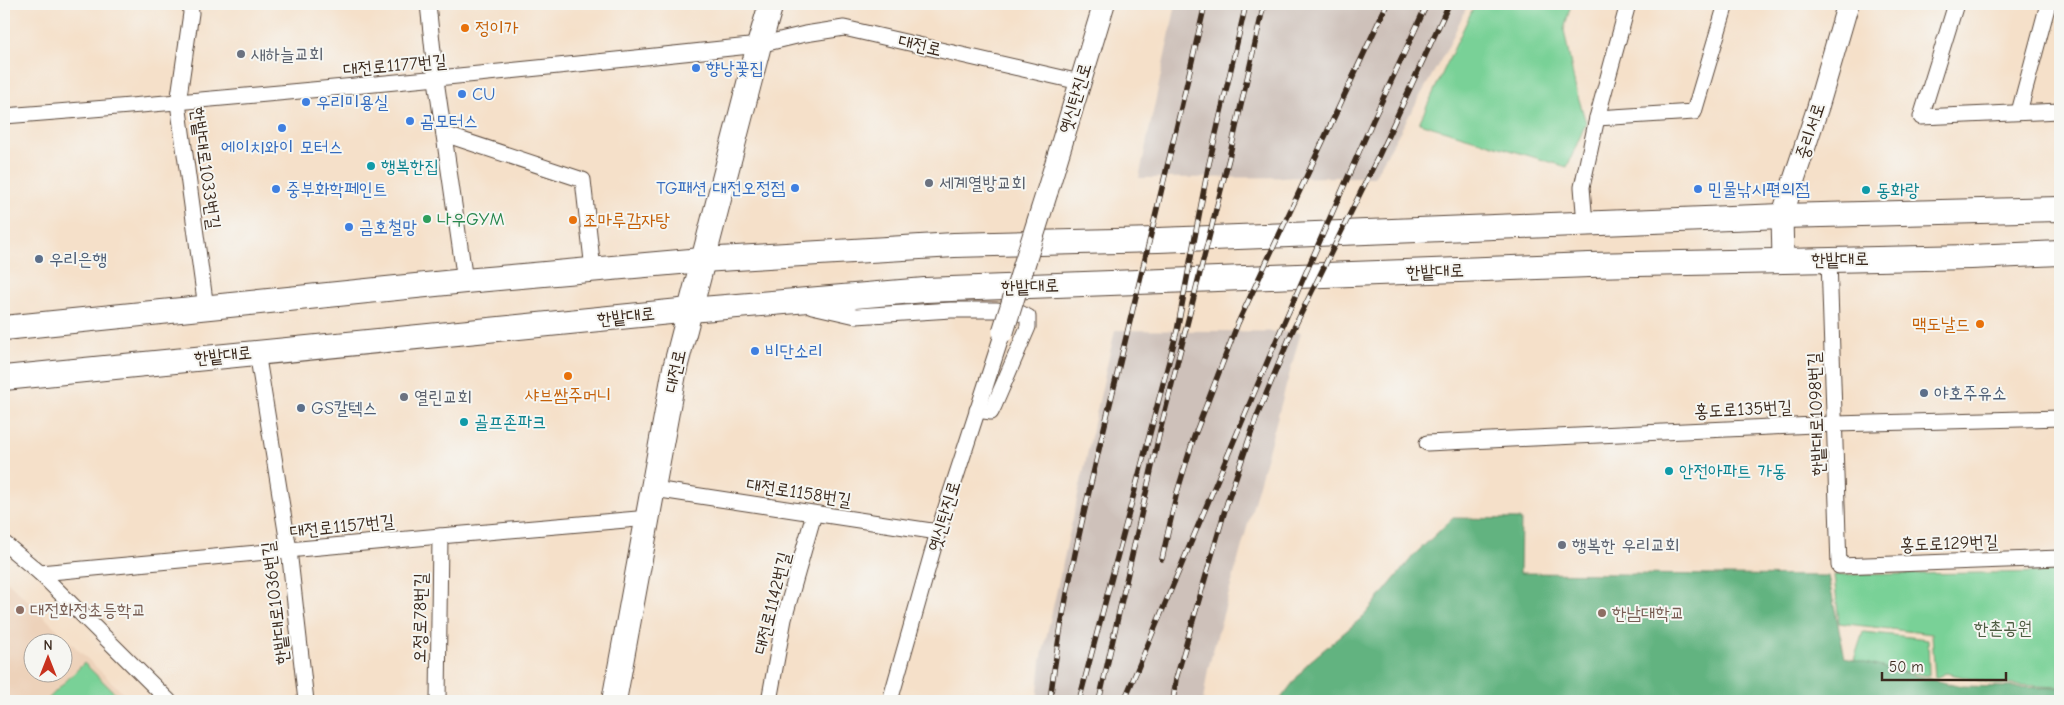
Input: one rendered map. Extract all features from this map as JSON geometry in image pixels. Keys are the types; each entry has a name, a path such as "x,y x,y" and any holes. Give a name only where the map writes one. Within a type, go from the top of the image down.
{"main road":[{"name":"대전로","path":"614,701 675,368 771,4"},
{"path":"4,328 465,281 702,260 954,245 1158,240 1782,216 2060,209"},
{"name":"한밭대로","path":"4,378 788,300 925,290 1783,260 2060,253"}],"street":[{"name":"한밭대로1033번길","path":"190,4 191,13 178,103 206,308"},
{"path":"428,4 436,80 465,281"},
{"name":"옛신탄진로","path":"890,701 938,532 1003,332 1104,4"},
{"path":"1585,224 1582,187 1597,118 1628,4"},
{"path":"1597,118 1694,112 1726,4"},
{"name":"중리서로","path":"1783,260 1782,216 1818,107 1848,4"},
{"path":"1956,4 1921,117 2060,111"},
{"path":"2019,112 2048,4"},
{"name":"대전로","path":"759,45 805,34 844,28 1080,82"},
{"name":"대전로1177번길","path":"4,116 436,80 759,45"},
{"path":"444,134 583,180 593,270"},
{"name":"한밭대로1098번길","path":"1829,260 1839,566"},
{"path":"788,300 856,316 951,310 996,310 1018,312 1028,317 1028,327 991,412 978,410"},
{"name":"한밭대로1036번길","path":"257,352 288,550 306,701"},
{"name":"홍도로135번길","path":"1427,444 1835,424 2060,418"},
{"name":"대전로1158번길","path":"654,489 938,532"},
{"name":"대전로1142번길","path":"769,701 784,619 814,514"},
{"name":"대전로1157번길","path":"40,573 649,518"},
{"name":"오정로78번길","path":"438,701 440,536"},
{"path":"4,543 40,573 169,701"},
{"name":"홍도로129번길","path":"1839,566 2060,558"}],"shaded area":[{"path":"1176,4 1468,4 1447,49 1374,177 1139,178"},
{"path":"1115,330 1301,332 1208,669 1203,701 1037,701 1041,661"},
{"name":"대전화정초등학교","path":"4,578 60,632 22,632 22,682 72,682 72,644 131,701 4,701"}],"green space":[{"path":"1475,4 1571,4 1564,30 1575,86 1586,123 1567,167 1419,123"},
{"name":"한남대학교","path":"1453,518 1521,519 1520,573 1828,576 1845,658 1958,686 2060,688 2060,701 1279,701 1308,663 1364,616 1414,555"},
{"name":"한촌공원","path":"2060,572 2060,687 1995,684 1946,673 1935,678 1932,634 1839,623 1834,575"},
{"path":"1863,632 1928,639 1929,676 1853,663"},
{"path":"84,663 123,701 46,701 65,682 72,682 72,675"}],"railway":[{"path":"1050,701 1062,620 1078,539 1205,4"},
{"path":"1079,701 1177,331 1208,168 1246,4"},
{"path":"1099,701 1160,431 1229,158 1264,4"},
{"path":"1162,559 1176,496 1194,437 1238,323 1387,4"},
{"path":"1124,701 1282,327 1373,120 1427,4"},
{"path":"1173,701 1176,679 1227,503 1257,416 1291,334 1379,155 1449,4"}],"place":[{"name":"정이가","path":"465,28"},
{"name":"새하늘교회","path":"241,54"},
{"name":"향낭꽃집","path":"696,68"},
{"name":"CU","path":"462,94"},
{"name":"우리미용실","path":"306,102"},
{"name":"곰모터스","path":"410,121"},
{"name":"에이치와이 모터스","path":"282,128"},
{"name":"행복한집","path":"371,166"},
{"name":"세계열방교회","path":"929,183"},
{"name":"TG패션 대전오정점","path":"795,188"},
{"name":"중부화학페인트","path":"276,189"},
{"name":"민물낚시편의점","path":"1698,189"},
{"name":"동화랑","path":"1866,190"},
{"name":"나우GYM","path":"427,219"},
{"name":"조마루감자탕","path":"573,220"},
{"name":"금호철망","path":"349,227"},
{"name":"우리은행","path":"39,259"},
{"name":"맥도날드","path":"1980,324"},
{"name":"비단소리","path":"755,351"},
{"name":"샤브쌈주머니","path":"568,376"},
{"name":"야호주유소","path":"1924,393"},
{"name":"열린교회","path":"404,397"},
{"name":"GS칼텍스","path":"301,408"},
{"name":"골프존파크","path":"464,422"},
{"name":"안전아파트 가동","path":"1669,471"},
{"name":"행복한 우리교회","path":"1562,545"},
{"name":"대전화정초등학교","path":"20,610"},
{"name":"한남대학교","path":"1602,613"}]}
